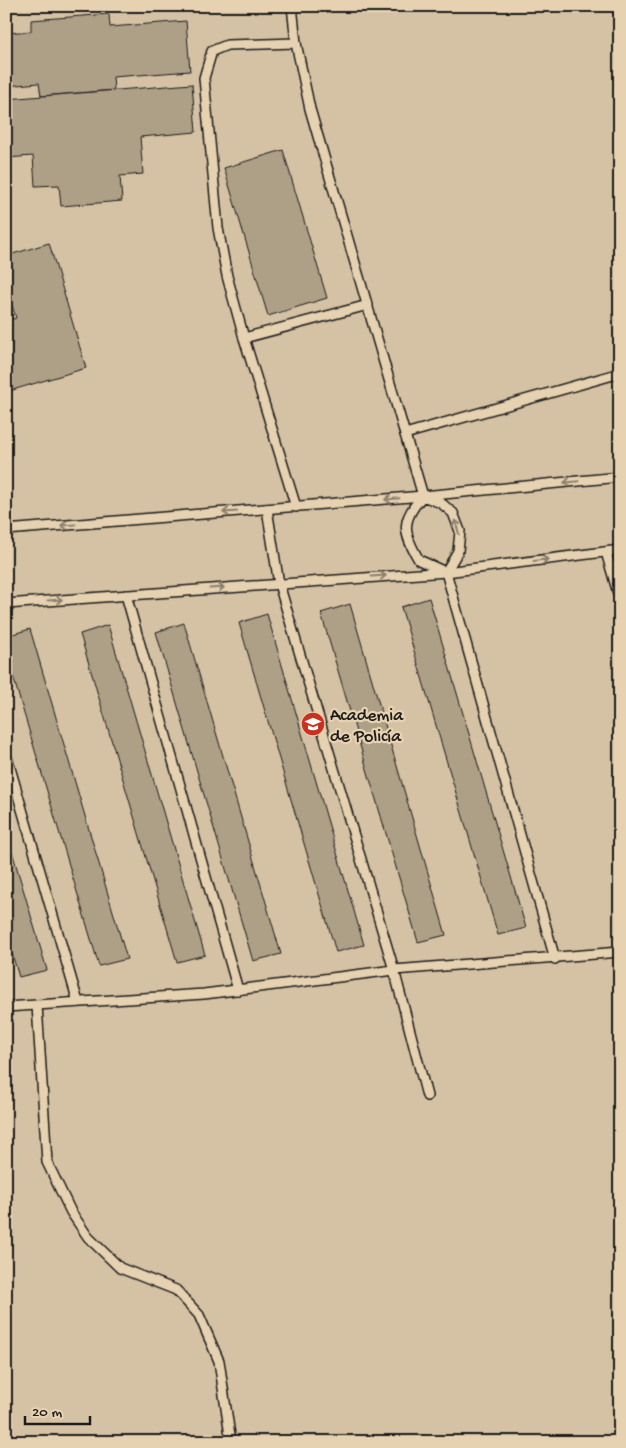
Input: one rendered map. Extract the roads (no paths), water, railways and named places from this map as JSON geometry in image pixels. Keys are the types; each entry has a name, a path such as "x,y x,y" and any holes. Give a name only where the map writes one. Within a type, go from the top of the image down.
{"lane":[{"path":"292,6 296,43 310,109 423,496"},
{"path":"617,6 620,16"},
{"path":"296,43 227,45 212,51 204,78 218,228 227,276 296,507"},
{"path":"244,338 368,305"},
{"path":"405,434 620,374"},
{"path":"6,530 296,507 620,477"},
{"path":"423,496 441,503 453,513 460,531 458,551 446,572 555,959"},
{"path":"423,496 411,509 406,520 406,534 419,560 446,572"},
{"path":"267,509 279,584 394,970 428,1096"},
{"path":"6,604 446,572 620,550"},
{"path":"606,552 620,600"},
{"path":"126,595 238,990"},
{"path":"6,754 78,1002"},
{"path":"6,1007 238,990 394,970 555,959 620,952"},
{"path":"38,1005 47,1162 71,1212 88,1237 120,1268 176,1290 199,1315 219,1361 231,1442"}],"place":[{"name":"Academia de Policía","path":"313,724"}]}
